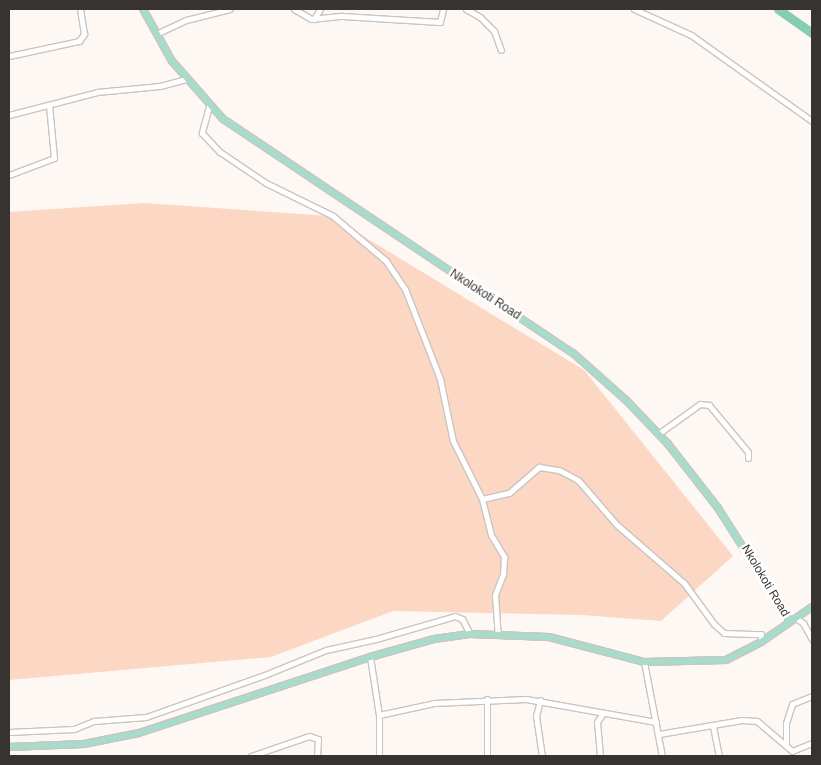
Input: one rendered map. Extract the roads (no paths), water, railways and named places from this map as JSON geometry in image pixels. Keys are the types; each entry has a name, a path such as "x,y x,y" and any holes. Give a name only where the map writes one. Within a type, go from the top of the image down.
{"main road":[{"name":"Nkolokoti Road","path":"143,9 156,34 186,79 209,106 241,133 573,353 626,400 658,434 718,508 793,620"},
{"path":"9,747 84,744 139,733 370,657 434,639 470,634 548,637 644,662 726,660 761,642 812,607"}],"street":[{"path":"9,56 79,40 84,34 80,9"},
{"path":"156,34 186,20 230,9"},
{"path":"294,9 314,19 342,16 440,22 443,9"},
{"path":"314,19 320,9"},
{"path":"466,9 480,17 494,31 501,50"},
{"path":"634,9 690,35 812,121"},
{"path":"9,115 98,92 160,86 186,79"},
{"path":"9,175 54,158 49,105"},
{"path":"209,106 202,133 220,152 266,182 333,216 386,261 405,289 440,379 453,441 482,499 491,535 504,557 503,574 495,595 498,634"},
{"path":"658,434 700,404 709,405 748,452 748,458"},
{"path":"482,499 509,493 539,467 559,470 578,480 616,525 684,583 714,624 724,633 761,634 761,642"},
{"path":"9,732 74,729 94,721 146,717 262,676 326,650 376,640 455,616 462,619 470,634"},
{"path":"793,620 804,623 812,639"},
{"path":"370,657 379,715 379,756"},
{"path":"644,662 662,756"},
{"path":"786,743 792,704 812,696"},
{"path":"379,715 434,703 487,699 540,700 656,722"},
{"path":"487,699 487,756"},
{"path":"540,700 536,716 542,756"},
{"path":"600,756 598,722 603,713"},
{"path":"659,734 742,720 757,721 786,743 792,753 812,743"},
{"path":"713,726 718,756"},
{"path":"251,756 265,754 312,736 318,739 316,756"}],"waterway":[{"path":"778,9 812,33"}]}
